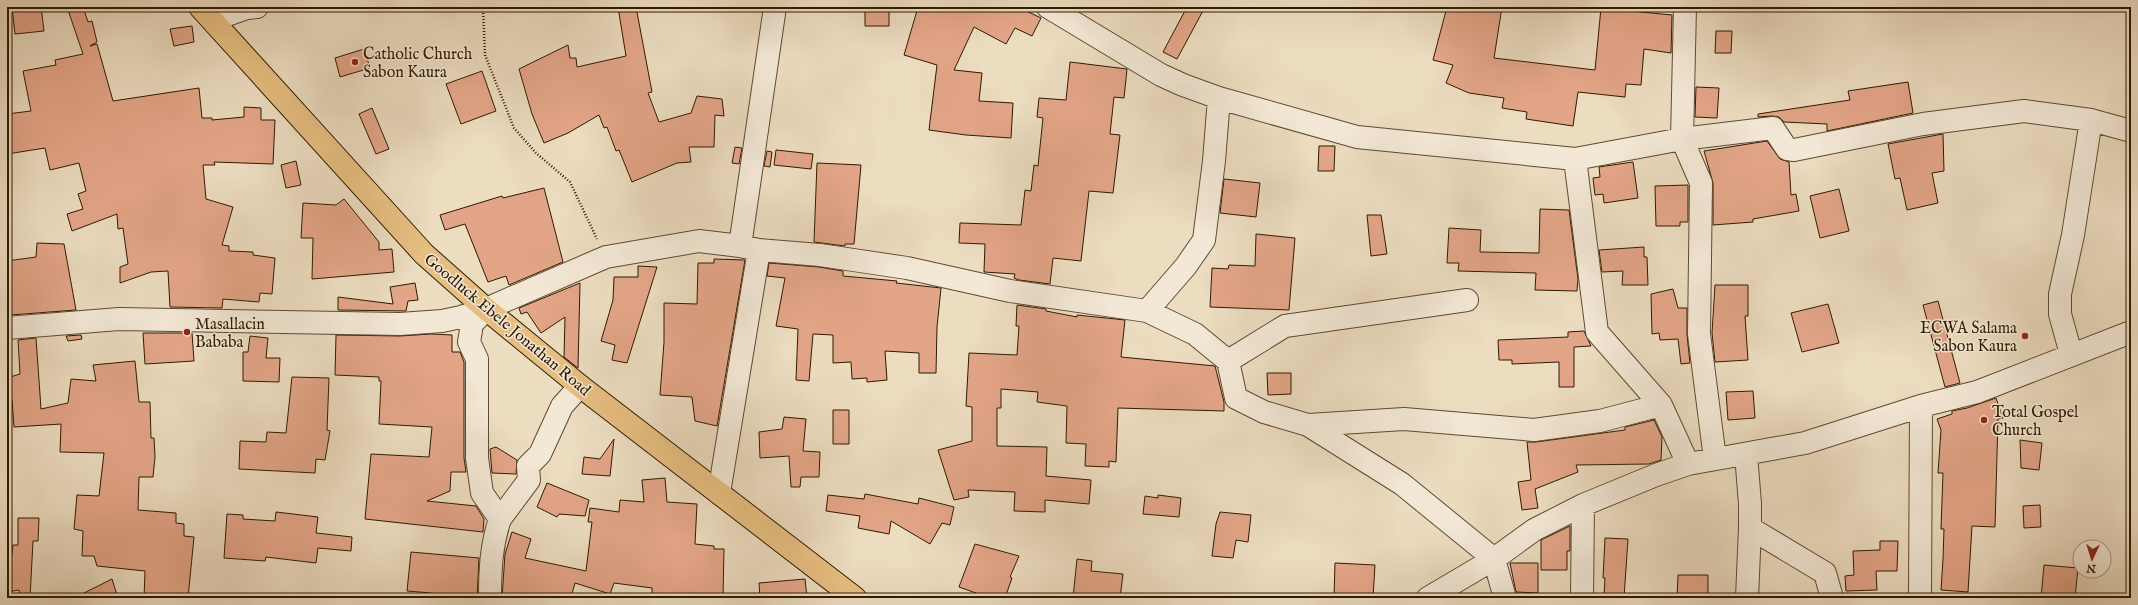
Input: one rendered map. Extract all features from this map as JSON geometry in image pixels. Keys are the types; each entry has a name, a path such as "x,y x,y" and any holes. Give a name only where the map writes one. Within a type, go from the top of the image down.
{"main road":[{"name":"Goodluck Ebele Jonathan Road","path":"207,14 424,254 486,309 580,386 855,598"}],"street":[{"path":"207,14 257,7"},
{"path":"719,493 750,248 775,7"},
{"path":"1048,7 1161,75 1219,98 1357,137 1575,159 1682,139 1773,128 1787,149 1794,150 1923,124 2024,111 2091,120 2131,131"},
{"path":"1685,7 1682,139 1701,183 1699,334 1715,459"},
{"path":"1147,311 1186,266 1204,240 1214,161 1219,98"},
{"path":"2071,354 2060,314 2060,294 2073,235 2091,120"},
{"path":"1575,159 1597,332 1661,404 1688,464"},
{"path":"7,328 120,319 400,324 442,322 486,309 606,257 699,241 820,255 908,268 1010,291 1147,311 1195,334 1228,361 1236,398 1264,412 1308,425 1402,484 1494,558 1505,598"},
{"path":"1228,361 1286,326 1467,300"},
{"path":"486,309 472,324 469,342 476,359 477,458 482,492 500,519"},
{"path":"1428,598 1494,558 1534,530 1583,505 1688,464 1805,443 1921,406 1977,392 2071,354 2131,332"},
{"path":"490,598 490,558 493,539 500,519 529,480 528,466 540,454 562,406 580,386"},
{"path":"1308,425 1404,419 1534,430 1600,421 1661,404"},
{"path":"1920,598 1921,406"},
{"path":"1746,454 1750,504 1747,598"},
{"path":"1582,598 1583,505"},
{"path":"1750,528 1825,573 1832,598"}],"path":[{"path":"483,7 485,55 514,128 536,152 570,182 606,257"}],"building":[{"path":"12,7 41,7 44,31 15,34"},
{"path":"67,7 83,7 88,22 92,21 97,42 90,46 97,44 113,101 199,88 202,118 212,118 212,120 244,117 244,107 261,108 261,120 275,120 273,164 214,162 215,165 203,165 206,199 233,207 222,245 229,246 229,251 253,252 253,255 275,258 272,294 260,293 259,302 223,299 222,308 170,307 168,271 151,272 120,283 120,267 128,264 123,228 118,229 117,214 72,231 67,214 83,209 78,194 86,191 79,163 50,170 45,148 7,154 7,114 31,111 23,71 56,65 55,60 83,54"},
{"path":"618,7 636,7 652,92 648,93 659,122 691,113 697,96 722,99 724,116 715,115 714,147 689,147 691,162 677,163 632,182 619,150 616,151 607,127 604,128 599,115 568,133 544,143 532,114 519,69 568,45 570,58 576,58 577,67 626,56"},
{"path":"865,7 889,7 889,26 865,26"},
{"path":"918,7 1018,7 1041,18 1032,36 1015,28 1006,44 974,27 954,70 982,73 979,101 1013,103 1011,138 966,135 929,130 937,65 904,55"},
{"path":"1187,7 1205,7 1177,59 1163,52"},
{"path":"1447,7 1502,7 1494,58 1595,70 1601,8 1672,15 1671,53 1644,49 1641,85 1626,84 1625,97 1578,92 1573,126 1526,119 1527,112 1502,108 1504,98 1469,93 1446,83 1453,65 1433,60"},
{"path":"192,26 194,42 174,46 170,29"},
{"path":"1716,31 1732,31 1731,53 1715,53"},
{"path":"364,49 370,68 340,77 335,58"},
{"path":"1070,62 1127,69 1124,98 1114,97 1110,134 1120,135 1113,193 1089,191 1081,261 1053,258 1050,284 1019,280 1014,278 1015,274 984,272 985,244 959,243 960,223 1021,225 1025,190 1031,191 1034,165 1038,166 1043,118 1037,117 1039,98 1066,100"},
{"path":"482,71 496,111 461,124 446,84"},
{"path":"1908,82 1913,113 1827,131 1827,124 1784,122 1779,117 1772,116 1758,117 1758,114 1850,100 1848,91"},
{"path":"1696,87 1719,88 1717,118 1695,117"},
{"path":"372,108 389,149 376,154 359,114"},
{"path":"1943,134 1944,171 1932,173 1938,203 1907,210 1900,178 1895,179 1888,144"},
{"path":"1767,141 1780,159 1789,162 1791,195 1796,194 1799,211 1753,219 1753,222 1713,225 1713,183 1704,151"},
{"path":"1319,146 1335,146 1334,171 1318,171"},
{"path":"735,147 742,148 739,164 732,163"},
{"path":"776,150 813,154 811,169 774,165"},
{"path":"767,151 772,152 770,167 764,166"},
{"path":"296,161 301,185 286,188 281,165"},
{"path":"1633,162 1638,198 1604,203 1603,194 1595,195 1593,178 1600,177 1599,167"},
{"path":"817,163 861,165 854,244 845,244 845,246 814,242"},
{"path":"1224,179 1260,183 1256,217 1220,213"},
{"path":"1688,185 1688,222 1680,222 1680,226 1656,226 1655,186"},
{"path":"544,188 563,262 509,285 506,276 488,282 465,224 445,230 440,215 502,196 503,198"},
{"path":"1839,189 1849,231 1820,238 1810,196"},
{"path":"344,199 379,242 379,250 392,249 394,272 312,279 313,238 301,238 303,203 336,205"},
{"path":"1540,209 1569,210 1578,279 1577,291 1535,290 1536,273 1458,271 1459,263 1447,263 1449,228 1481,230 1480,252 1539,253"},
{"path":"1367,215 1381,215 1387,254 1371,256"},
{"path":"1256,234 1295,238 1289,310 1210,307 1212,268 1228,269 1229,265 1255,266"},
{"path":"37,243 64,244 76,310 10,315 7,261 36,257"},
{"path":"1644,247 1644,257 1647,257 1648,285 1622,285 1623,271 1602,272 1599,250"},
{"path":"714,259 745,260 717,426 695,421 692,397 660,395 664,342 664,303 697,304 698,263 714,263"},
{"path":"769,263 819,267 843,271 843,276 897,281 896,283 941,288 937,327 936,373 919,373 919,353 885,351 887,380 867,382 867,378 852,379 851,362 833,363 833,335 813,334 809,381 796,380 798,329 776,326 785,278 767,276"},
{"path":"638,266 657,267 627,363 612,360 615,345 601,341 613,300 614,277 638,277"},
{"path":"415,283 418,300 408,301 406,311 338,310 338,297 393,304 390,287"},
{"path":"580,283 578,368 564,357 565,317 541,333 527,312 521,314 519,308"},
{"path":"1715,285 1748,285 1748,316 1745,316 1748,360 1715,362 1712,333"},
{"path":"1673,289 1678,308 1687,308 1687,335 1690,363 1681,364 1678,339 1660,340 1659,333 1652,334 1651,294"},
{"path":"1938,301 1960,383 1945,387 1923,305"},
{"path":"1828,304 1839,343 1802,352 1791,313"},
{"path":"1017,305 1046,309 1046,311 1077,317 1077,315 1125,320 1121,357 1215,366 1224,402 1224,411 1118,408 1116,462 1109,461 1109,467 1085,466 1086,444 1066,443 1067,406 1037,402 1038,392 1001,389 1001,408 997,408 997,446 1047,447 1046,476 1091,480 1089,504 1045,500 1045,512 1014,511 1015,492 968,490 969,497 954,500 938,450 972,441 972,407 966,406 969,353 1017,355 1019,326 1016,326"},
{"path":"1584,331 1591,346 1574,347 1574,387 1559,387 1559,362 1512,364 1512,360 1499,360 1498,340 1568,337 1568,332"},
{"path":"143,333 192,333 194,361 145,364"},
{"path":"431,334 452,335 452,352 460,352 464,362 464,458 466,472 451,472 450,491 427,501 476,506 484,519 483,532 365,519 371,454 429,457 432,427 379,424 381,381 379,381 379,377 335,375 336,335 400,336"},
{"path":"81,335 82,339 68,341 66,336"},
{"path":"250,336 268,338 266,358 280,358 279,382 243,381 243,352 248,352"},
{"path":"36,338 41,409 68,403 71,379 96,381 93,365 135,361 139,402 150,402 151,438 154,438 155,457 153,477 139,477 138,510 176,513 176,523 184,524 184,536 194,537 188,598 144,598 145,571 97,566 94,556 82,556 83,531 74,529 77,495 99,496 104,453 60,452 61,424 14,427 12,400 7,401 7,378 20,374 18,340"},
{"path":"1267,373 1291,373 1291,394 1268,395"},
{"path":"292,377 329,378 327,430 330,431 325,460 316,459 315,473 239,469 240,441 266,442 267,432 286,433"},
{"path":"1753,391 1755,418 1728,420 1726,392"},
{"path":"1996,398 2003,418 1998,419 1995,527 1972,526 1968,592 1941,590 1944,529 1941,529 1943,473 1938,473 1941,430 1937,419 1952,414 1952,411 1967,408"},
{"path":"833,410 849,410 849,444 833,444"},
{"path":"784,417 806,419 803,451 820,452 819,477 801,477 800,487 791,487 789,456 760,458 759,432 782,429"},
{"path":"1654,420 1662,437 1661,460 1649,464 1576,465 1578,472 1535,489 1538,508 1522,510 1518,482 1531,480 1527,442 1625,430 1625,427"},
{"path":"614,439 610,476 582,474 584,457 600,459"},
{"path":"2020,440 2042,443 2039,470 2021,468"},
{"path":"496,447 517,460 516,474 492,473 490,449"},
{"path":"665,478 667,502 697,504 695,544 714,546 714,549 724,549 723,598 652,598 652,588 614,583 610,594 575,583 571,597 555,594 554,598 502,598 505,554 512,532 531,539 525,558 586,571 592,522 588,522 590,508 619,512 620,500 644,502 642,480"},
{"path":"547,483 589,500 585,516 559,514 557,517 537,507"},
{"path":"865,494 918,504 919,498 954,507 950,525 942,523 930,544 891,521 889,534 858,528 860,516 826,511 828,495 864,499"},
{"path":"1158,495 1181,498 1179,517 1143,514 1145,496 1158,498"},
{"path":"2040,505 2041,527 2024,528 2023,506"},
{"path":"276,512 318,517 316,533 352,537 351,551 318,548 316,563 266,557 265,561 224,558 227,514 243,515 243,519 275,521"},
{"path":"1220,512 1251,515 1248,542 1236,540 1233,558 1212,556 1216,524"},
{"path":"18,518 39,518 38,541 33,541 30,598 21,598 19,590 7,592 7,562 11,561 13,545 18,545"},
{"path":"1570,526 1570,551 1567,551 1567,570 1541,570 1541,540"},
{"path":"1605,538 1628,539 1624,598 1604,597 1605,578 1603,578"},
{"path":"1880,541 1898,541 1897,571 1876,571 1877,590 1846,591 1845,576 1854,575 1853,551 1880,550"},
{"path":"975,544 1019,556 1010,577 1012,578 1005,598 990,598 959,587"},
{"path":"411,552 479,558 477,598 431,597 431,593 407,591"},
{"path":"1077,559 1092,561 1091,571 1123,574 1120,598 1073,598"},
{"path":"1335,563 1375,565 1373,598 1334,598"},
{"path":"1510,563 1538,563 1538,593 1516,592"},
{"path":"2044,565 2072,567 2072,579 2077,579 2075,598 2041,598"},
{"path":"1678,575 1708,575 1708,598 1677,598"},
{"path":"112,579 117,595 107,598 74,598"},
{"path":"805,579 807,598 760,598 759,583"}],"place":[{"name":"Catholic Church Sabon Kaura","path":"355,62"},
{"name":"Masallacin Bababa","path":"187,332"},
{"name":"ECWA Salama Sabon Kaura","path":"2025,336"},
{"name":"Total Gospel Church","path":"1984,420"}]}
